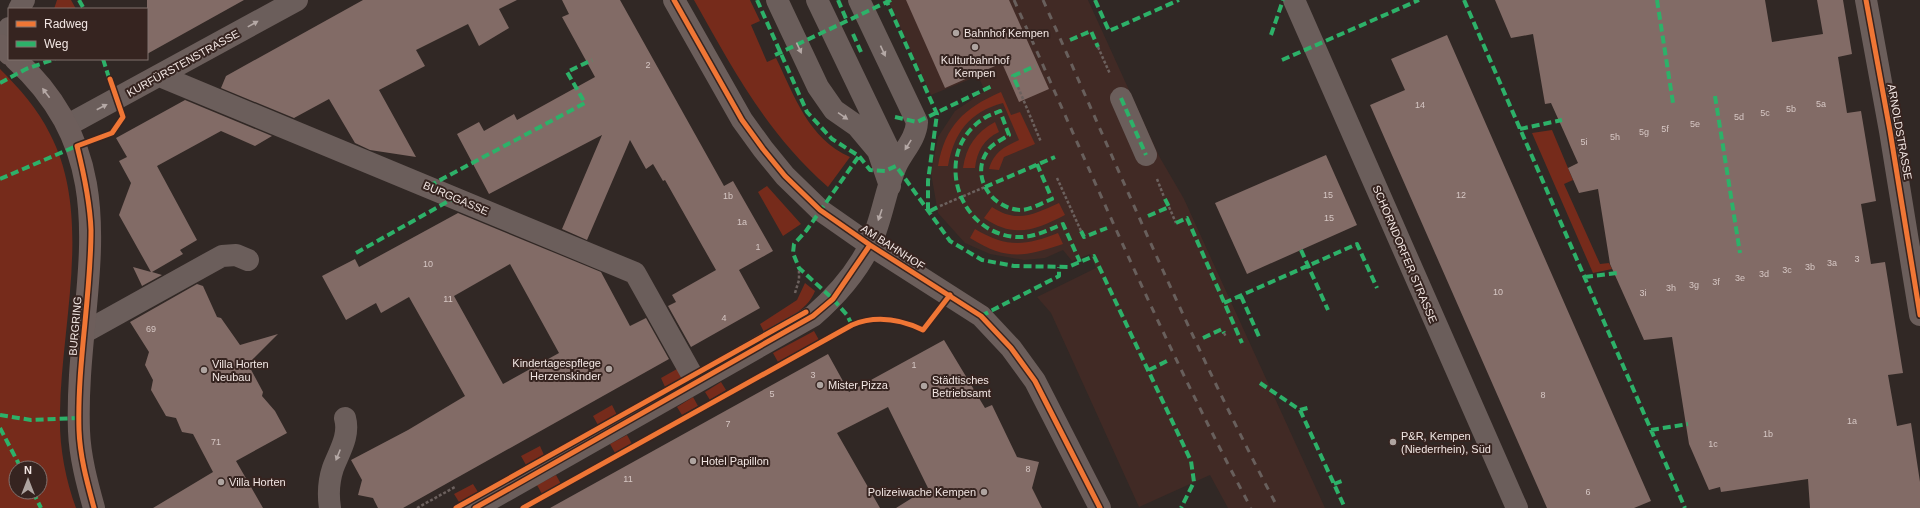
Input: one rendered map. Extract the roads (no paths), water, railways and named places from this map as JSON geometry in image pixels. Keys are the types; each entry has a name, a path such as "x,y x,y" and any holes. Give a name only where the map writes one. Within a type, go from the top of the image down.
{"main road":[{"path":"0,45 8,53"},
{"name":"BURGRING","path":"16,60 44,90 68,125 78,152 88,200 90,262 80,385 79,431 86,480 94,508"}],"street":[{"name":"KURFÜRSTENSTRASSE","path":"68,125 297,0"},
{"name":"AM BAHNHOF","path":"674,0 742,120 762,149 785,176 820,210 870,245 981,316 1011,348 1035,381 1100,508"},
{"path":"777,0 818,87 834,110 857,126 878,151 890,186"},
{"path":"817,0 896,166"},
{"path":"475,508 813,316 833,299 870,245 896,166 916,133 917,122 859,0"},
{"name":"SCHORNDORFER STRASSE","path":"1294,0 1517,508"},
{"name":"ARNOLDSTRASSE","path":"1866,0 1890,131 1920,315"},
{"path":"0,45 8,30"},
{"name":"BURGGASSE","path":"160,76 635,273 696,382"},
{"path":"1121,98 1146,155"},
{"path":"85,332 222,256 236,255 248,260"},
{"path":"330,508 329,484 346,437 348,426 345,418"}],"railway":[{"path":"1014,0 1157,320 1251,508"},
{"path":"1043,0 1185,320 1278,508"}],"place":[{"name":"Bahnhof Kempen","path":"956,33"},
{"name":"Kulturbahnhof Kempen","path":"975,47"},
{"name":"Kindertagespflege Herzenskinder","path":"609,369"},
{"name":"Villa Horten Neubau","path":"204,370"},
{"name":"Mister Pizza","path":"820,385"},
{"name":"Städtisches Betriebsamt","path":"924,386"},
{"name":"P&R, Kempen (Niederrhein), Süd","path":"1393,442"},
{"name":"Hotel Papillon","path":"693,461"},
{"name":"Villa Horten","path":"221,482"},
{"name":"Polizeiwache Kempen","path":"984,492"}]}
